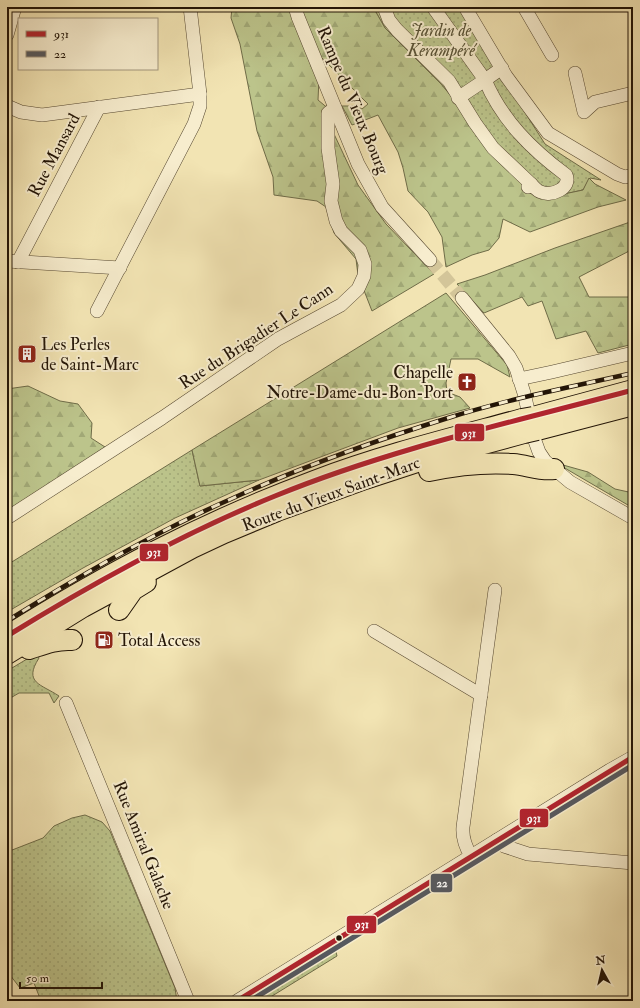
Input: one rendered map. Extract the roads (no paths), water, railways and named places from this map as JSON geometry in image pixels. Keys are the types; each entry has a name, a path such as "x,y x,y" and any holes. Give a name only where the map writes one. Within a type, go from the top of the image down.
{"highway":[{"name":"Route du Vieux Saint-Marc","path":"7,654 83,607 192,548 224,533 277,511 365,479 530,428 633,390"},
{"name":"Route du Vieux Saint-Marc","path":"7,636 78,593 152,552 235,512 314,480 392,454 530,428 633,405"},
{"path":"119,610 133,590 277,511 381,483 437,470 472,464 498,463 525,465 545,470 554,469"},
{"path":"7,658 50,641 64,639 72,640"}],"street":[{"path":"7,35 15,7"},
{"path":"96,311 120,268 194,124 200,106 200,94 190,7"},
{"name":"Rampe du Vieux Bourg","path":"295,7 358,164 382,207 430,260"},
{"path":"384,7 389,20 397,30 449,81 458,98 493,148 529,186 540,192 549,194 563,188 567,183 566,175 526,140 508,120 493,98 485,80 433,7"},
{"path":"465,7 506,76 548,133 617,174 624,177 633,175"},
{"path":"524,7 552,54"},
{"path":"458,98 502,68"},
{"path":"575,73 584,112 595,102 633,93"},
{"path":"7,106 21,112 42,115 200,94"},
{"name":"Rue Mansard","path":"12,261 99,107"},
{"name":"Rue du Brigadier Le Cann","path":"7,518 162,418 278,339 341,305 358,289 364,276 365,264 360,250 341,231 336,221 331,201 333,184 328,148 328,113 335,108"},
{"path":"12,261 120,268"},
{"path":"462,298 509,356 516,368 530,428 539,452 545,461 570,482 633,518"},
{"path":"519,378 559,371 633,353"},
{"path":"471,856 463,837 463,827 495,590"},
{"path":"374,631 481,695"},
{"name":"Rue Amiral Galache","path":"66,703 188,1001"},
{"path":"237,1001 633,757"},
{"path":"497,840 504,846 528,854 633,863"}],"tunnel":[{"path":"430,260 462,298"}],"railway":[{"path":"7,621 61,588 173,526 257,487 311,465 393,436 471,411 633,373"},
{"path":"364,1001 414,1001"}],"place":[{"name":"Les Perles de Saint-Marc","path":"27,354"},
{"name":"Chapelle Notre-Dame-du-Bon-Port","path":"467,382"},
{"name":"Total Access","path":"104,640"}],"park label":[{"name":"Jardin de Kerampéré","path":"441,40"}]}
